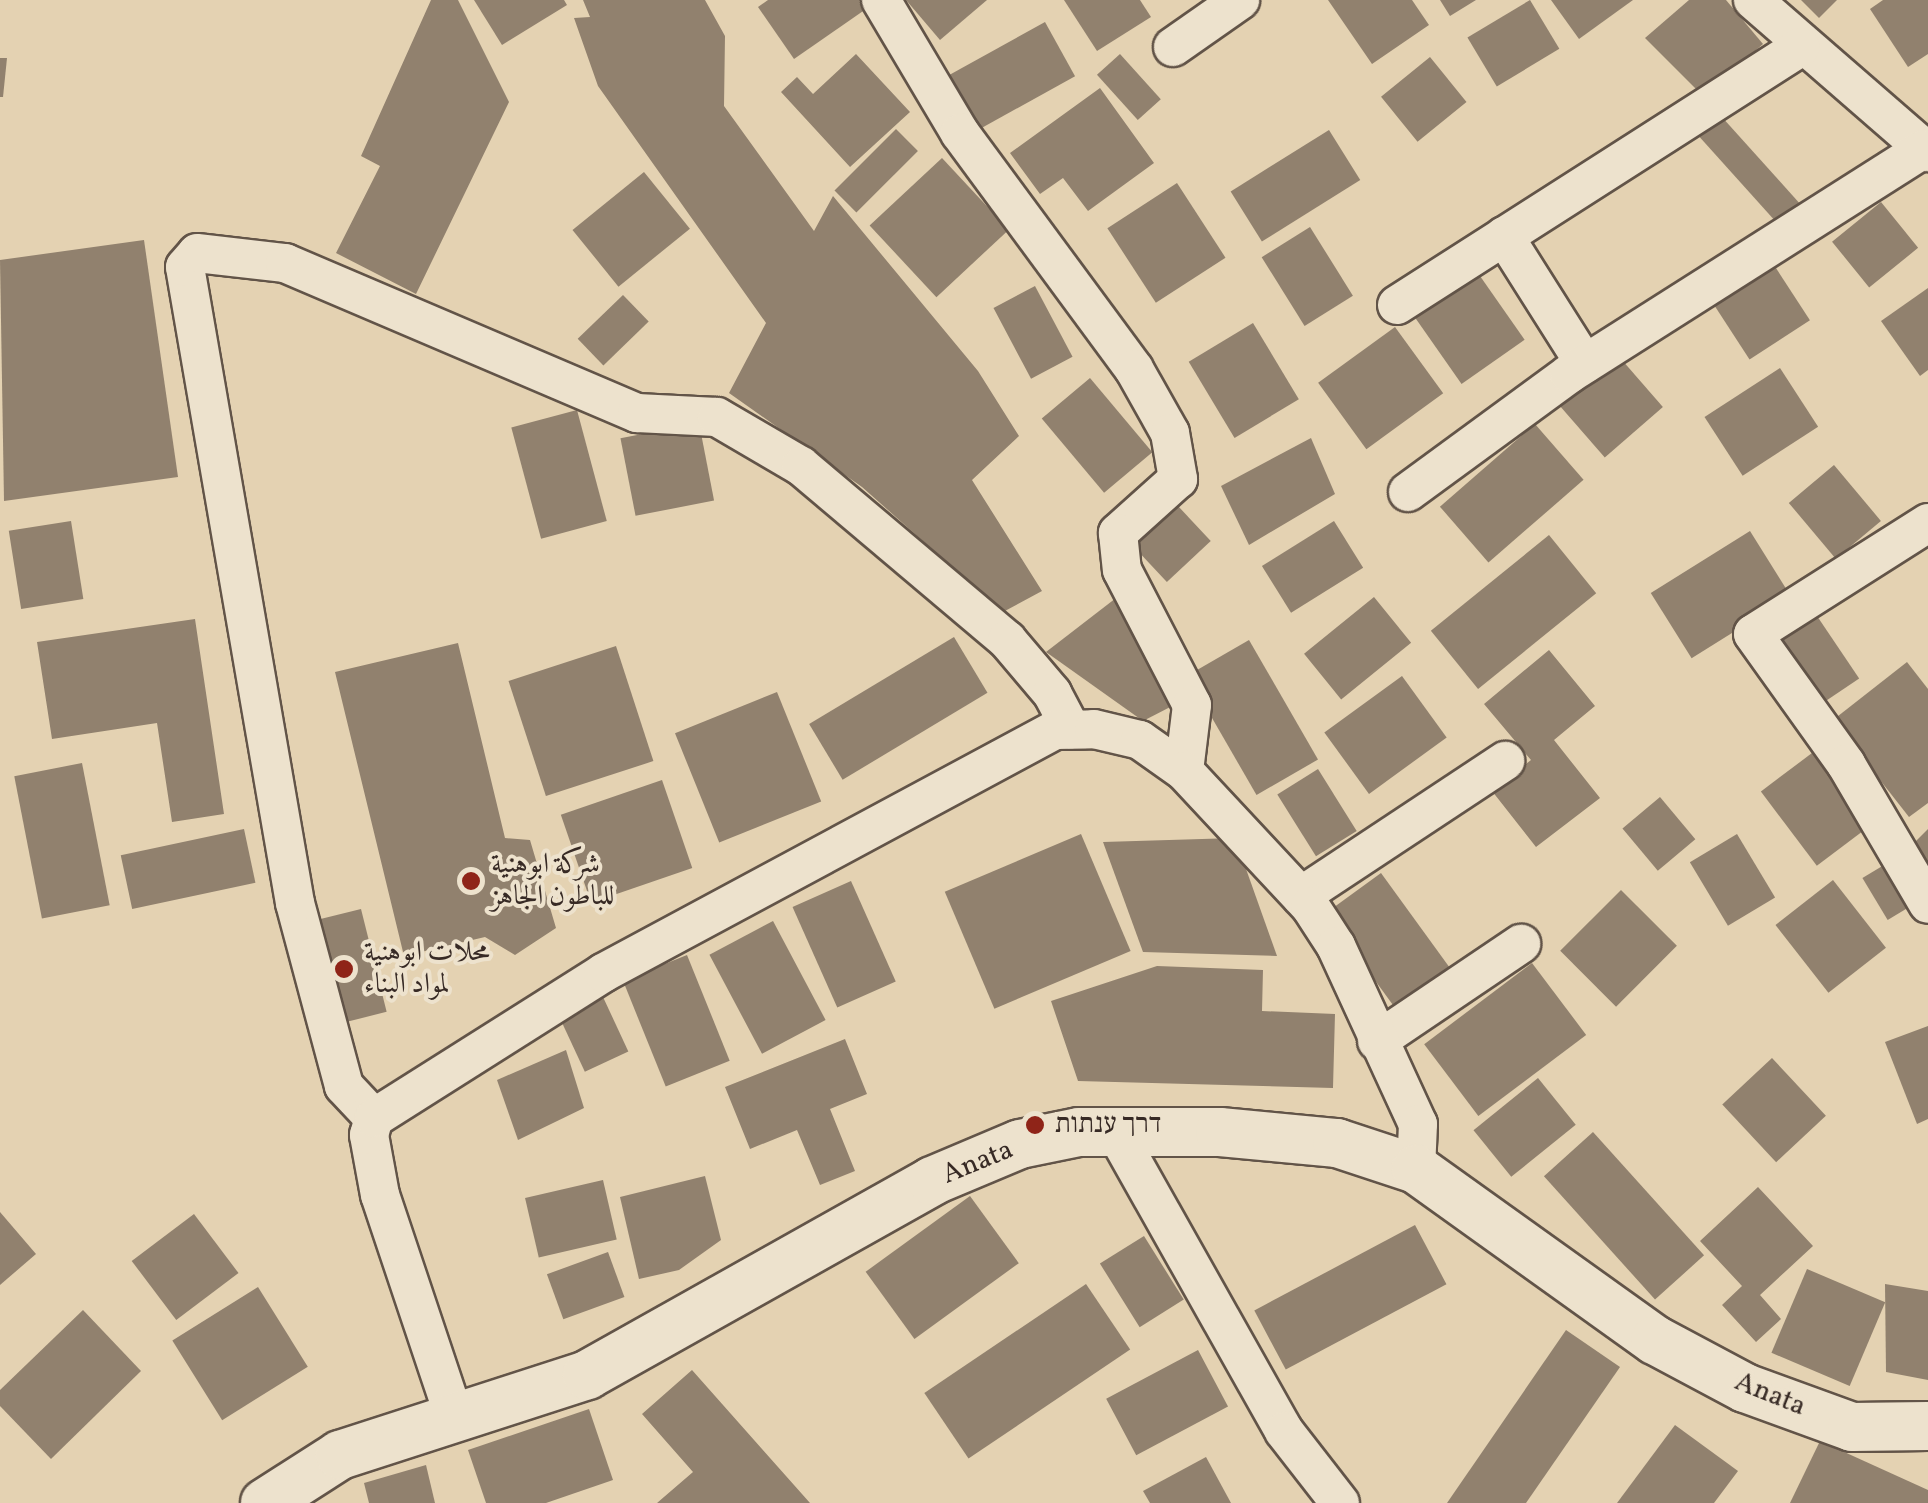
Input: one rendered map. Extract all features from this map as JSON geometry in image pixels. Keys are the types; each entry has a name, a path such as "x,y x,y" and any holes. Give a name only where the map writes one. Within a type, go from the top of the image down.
{"street":[{"path":"881,0 960,133 1134,370 1170,433 1178,479 1118,533 1122,570 1192,704 1184,771"},
{"path":"1173,47 1240,0"},
{"path":"1408,492 1585,364 1926,151 1801,46 1754,0"},
{"path":"1396,305 1801,46"},
{"path":"1504,236 1585,364"},
{"path":"374,1118 344,1086 295,903 185,268 198,253 286,263 636,413 717,418 801,466 1007,640 1052,693 1071,728"},
{"path":"1928,523 1753,634 1846,764 1928,904"},
{"path":"455,1418 380,1195 369,1135 374,1118 603,973 989,765 1071,728 1140,740 1184,771 1301,896 1336,946 1418,1124 1416,1169"},
{"path":"1301,896 1505,761"},
{"path":"1377,1042 1521,944"},
{"path":"1115,1131 1284,1432 1340,1503"},
{"name":"Anata","path":"294,1495 340,1455 587,1375 932,1181 1020,1144 1115,1131 1337,1143 1416,1169 1655,1340 1746,1388 1852,1426 1928,1426"}],"building":[{"path":"431,0 458,0 509,102 416,294 336,253 380,166 361,156"},
{"path":"474,0 564,0 567,5 502,45"},
{"path":"583,0 705,0 725,36 724,106 814,231 833,196 978,371 1019,436 972,480 1042,591 1003,612 862,487 729,393 766,323 598,86 574,18 590,17"},
{"path":"768,0 879,0 794,59 758,7"},
{"path":"906,0 987,0 940,40"},
{"path":"1064,0 1140,0 1151,17 1097,51"},
{"path":"1328,0 1412,0 1429,25 1372,64"},
{"path":"1440,0 1476,0 1450,16"},
{"path":"1530,0 1559,49 1497,86 1467,38"},
{"path":"1551,0 1633,0 1579,39"},
{"path":"1689,0 1726,0 1763,44 1703,96 1645,38"},
{"path":"1801,0 1837,0 1819,18"},
{"path":"1883,0 1928,0 1928,54 1908,67 1870,9"},
{"path":"1045,22 1075,76 979,130 949,75"},
{"path":"856,54 910,112 850,167 781,92 797,77 813,94"},
{"path":"1120,54 1161,99 1138,120 1097,75"},
{"path":"1430,57 1467,102 1418,142 1381,97"},
{"path":"0,58 7,58 3,97 0,97"},
{"path":"1100,88 1154,163 1088,211 1063,178 1040,194 1010,153"},
{"path":"1721,116 1801,205 1779,225 1699,136"},
{"path":"896,129 918,151 856,212 834,191"},
{"path":"1329,130 1360,180 1262,242 1231,191"},
{"path":"942,158 1009,230 936,297 870,226"},
{"path":"644,172 690,229 618,287 573,230"},
{"path":"1177,183 1225,258 1156,303 1107,228"},
{"path":"1881,202 1918,248 1869,287 1832,242"},
{"path":"1310,227 1353,296 1305,326 1262,257"},
{"path":"144,240 178,477 4,501 0,260"},
{"path":"1774,265 1810,320 1750,360 1714,304"},
{"path":"1473,266 1525,340 1462,384 1410,310"},
{"path":"1035,286 1073,357 1031,379 994,308"},
{"path":"1928,288 1928,370 1920,376 1881,321"},
{"path":"623,295 649,322 603,365 578,339"},
{"path":"1253,323 1299,399 1235,438 1189,362"},
{"path":"1395,327 1443,393 1366,449 1318,383"},
{"path":"1615,352 1663,407 1605,458 1557,403"},
{"path":"1780,368 1818,427 1743,476 1705,417"},
{"path":"1090,378 1152,452 1104,493 1042,418"},
{"path":"577,410 607,521 541,539 511,428"},
{"path":"699,423 714,501 636,516 620,438"},
{"path":"1535,424 1584,480 1488,563 1440,507"},
{"path":"1311,438 1335,494 1249,545 1221,486"},
{"path":"1834,465 1881,521 1836,559 1789,503"},
{"path":"1178,506 1211,541 1167,582 1134,547"},
{"path":"71,521 83,599 21,609 9,531"},
{"path":"1334,521 1363,568 1291,613 1262,566"},
{"path":"1750,531 1791,596 1692,658 1651,593"},
{"path":"1549,535 1596,593 1478,689 1431,631"},
{"path":"1374,597 1411,643 1341,699 1304,654"},
{"path":"1116,598 1178,703 1143,721 1046,652"},
{"path":"1815,613 1859,678 1816,708 1772,642"},
{"path":"195,619 224,814 172,822 157,723 52,739 37,642"},
{"path":"954,637 987,693 843,780 809,724"},
{"path":"1249,640 1318,760 1257,795 1188,676"},
{"path":"458,643 505,838 530,840 556,928 515,955 485,937 404,956 335,672"},
{"path":"616,646 653,761 546,796 509,681"},
{"path":"1549,650 1595,706 1554,740 1600,798 1536,847 1492,791 1531,760 1484,704"},
{"path":"1907,662 1928,689 1928,803 1909,817 1833,720"},
{"path":"1402,676 1447,737 1369,794 1324,732"},
{"path":"777,692 821,801 719,843 675,733"},
{"path":"1812,753 1868,827 1817,866 1761,792"},
{"path":"82,763 110,905 42,919 14,776"},
{"path":"1318,769 1357,831 1316,856 1277,794"},
{"path":"662,780 692,868 591,903 561,815"},
{"path":"1660,797 1695,839 1658,871 1622,828"},
{"path":"244,829 255,883 132,909 121,855"},
{"path":"1928,829 1928,871 1907,850"},
{"path":"1081,834 1131,951 994,1009 945,892"},
{"path":"1737,834 1775,897 1728,926 1690,862"},
{"path":"1235,838 1277,956 1143,952 1103,842"},
{"path":"1889,862 1914,904 1888,920 1862,878"},
{"path":"1381,873 1450,968 1395,1008 1326,913"},
{"path":"1833,880 1886,948 1828,993 1775,925"},
{"path":"851,881 896,981 837,1008 793,907"},
{"path":"1621,890 1677,946 1616,1007 1560,951"},
{"path":"361,909 387,1012 339,1024 313,921"},
{"path":"773,921 826,1020 762,1054 709,955"},
{"path":"687,955 730,1061 666,1087 623,981"},
{"path":"1532,963 1586,1035 1478,1116 1424,1044"},
{"path":"1157,966 1263,970 1262,1011 1335,1014 1333,1088 1078,1081 1051,1001"},
{"path":"603,997 628,1051 585,1072 559,1017"},
{"path":"1928,1026 1928,1119 1917,1124 1885,1042"},
{"path":"845,1039 867,1094 830,1109 855,1171 820,1185 797,1130 750,1149 725,1087"},
{"path":"566,1050 584,1108 518,1140 497,1080"},
{"path":"1772,1058 1826,1116 1776,1162 1722,1104"},
{"path":"1538,1078 1576,1125 1511,1177 1473,1130"},
{"path":"1593,1132 1704,1255 1655,1300 1544,1176"},
{"path":"705,1176 721,1240 679,1270 639,1279 620,1197"},
{"path":"603,1180 617,1239 539,1257 525,1198"},
{"path":"1758,1187 1813,1246 1760,1295 1781,1319 1756,1342 1722,1305 1742,1286 1700,1241"},
{"path":"970,1196 1019,1263 914,1339 866,1272"},
{"path":"0,1212 36,1254 0,1285"},
{"path":"194,1214 239,1273 176,1320 132,1261"},
{"path":"1415,1225 1446,1284 1286,1370 1254,1310"},
{"path":"1144,1236 1184,1300 1140,1327 1100,1264"},
{"path":"608,1252 624,1297 563,1319 547,1274"},
{"path":"1807,1269 1885,1302 1850,1386 1771,1353"},
{"path":"1086,1284 1130,1349 969,1459 924,1393"},
{"path":"1885,1284 1928,1291 1928,1380 1886,1372"},
{"path":"258,1287 308,1367 222,1420 172,1341"},
{"path":"83,1310 141,1371 51,1459 0,1406 0,1390"},
{"path":"1566,1330 1620,1367 1526,1503 1447,1503"},
{"path":"1198,1350 1228,1407 1136,1455 1106,1399"},
{"path":"692,1370 810,1503 657,1503 693,1472 642,1414"},
{"path":"589,1409 613,1480 546,1503 486,1503 468,1450"},
{"path":"1675,1425 1738,1471 1714,1503 1617,1503"},
{"path":"1820,1441 1928,1490 1928,1503 1790,1503"},
{"path":"1206,1457 1231,1503 1150,1503 1143,1491"},
{"path":"426,1465 435,1503 369,1503 364,1483"}],"place":[{"name":"شركة ابوهنية للباطون الجاهز","path":"471,881"},
{"name":"محلات ابوهنية لمواد البناء","path":"344,969"},
{"name":"דרך ענתות","path":"1035,1125"}]}
